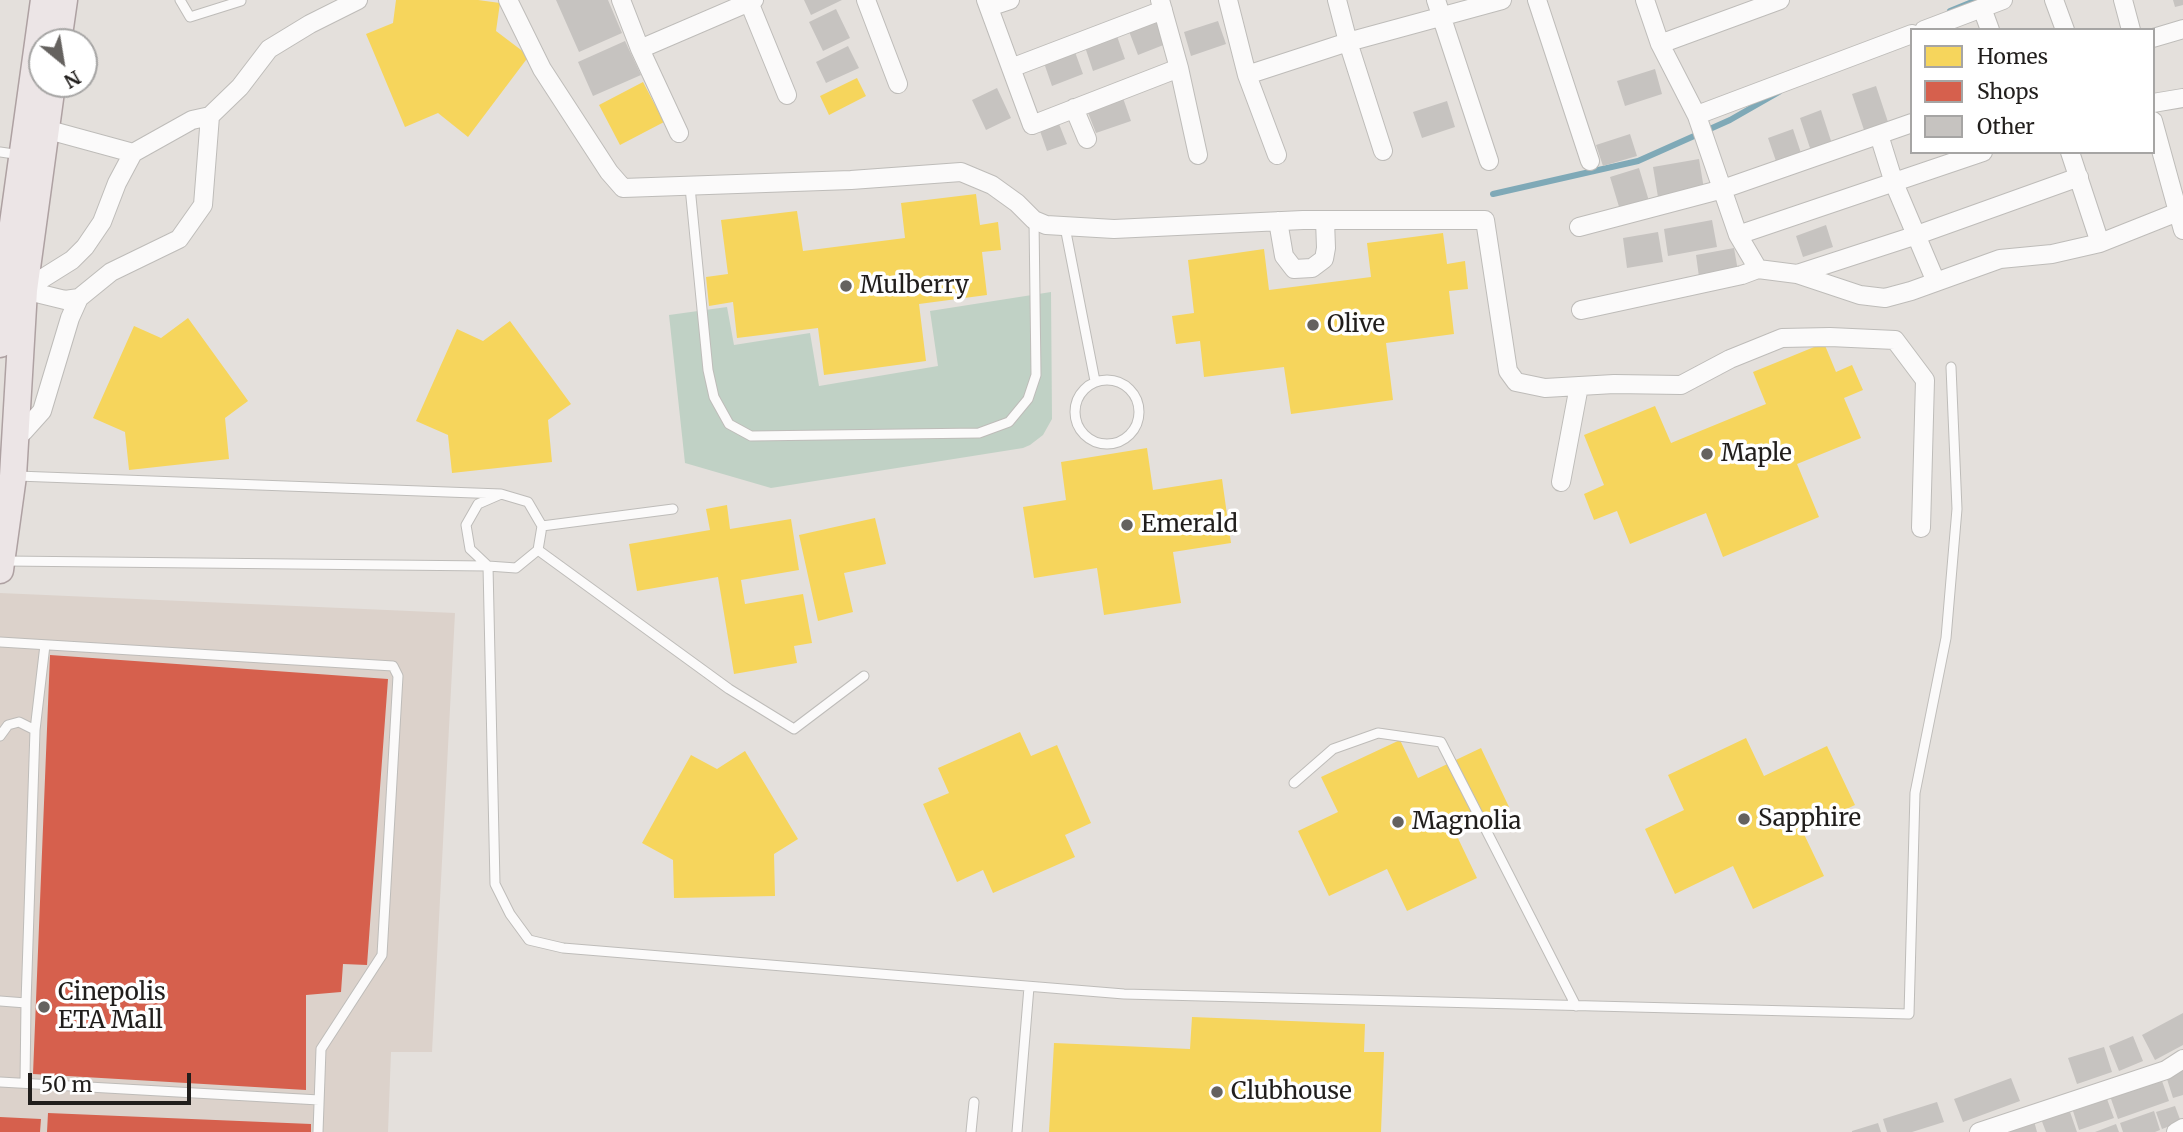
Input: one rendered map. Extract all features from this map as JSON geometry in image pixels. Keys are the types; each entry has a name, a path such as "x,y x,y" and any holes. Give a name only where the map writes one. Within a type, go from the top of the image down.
{"main road":[{"path":"0,344 12,154 44,0"},
{"path":"60,28 64,0"},
{"path":"1,566 6,475 15,439 24,290 49,98"}],"street":[{"path":"24,290 72,260 85,247 102,222 117,183 133,153 192,120 210,116 240,87 269,49 310,24 358,0"},
{"path":"508,0 542,69 609,172 623,188 851,180 961,173 992,184 1034,219 1046,225 1065,227 1114,229 1278,221 1485,220 1508,371 1516,383 1545,388 1681,385 1730,359 1782,338 1895,340 1925,380 1921,528"},
{"path":"621,0 640,49 679,133"},
{"path":"866,0 898,84"},
{"path":"1010,0 987,4 1032,125 1179,68"},
{"path":"1228,0 1247,75 1277,155"},
{"path":"1337,0 1383,151"},
{"path":"1247,75 1348,42 1439,8 1502,0"},
{"path":"1537,0 1590,161"},
{"path":"1645,0 1660,44 1698,118 1738,235 1758,269"},
{"path":"1660,44 1780,0"},
{"path":"1930,28 2003,0"},
{"path":"2054,0 2064,28"},
{"path":"2123,0 2130,28"},
{"path":"640,49 752,1 787,95"},
{"path":"1011,68 1162,5 1198,155"},
{"path":"1439,8 1489,161"},
{"path":"1983,8 1989,28"},
{"path":"2155,37 2183,30"},
{"path":"1698,118 1783,82 1910,35"},
{"path":"2155,103 2183,98"},
{"path":"1074,108 1087,139"},
{"path":"15,439 42,411 70,318 79,298 111,272 179,239 203,205 210,116"},
{"path":"1579,227 1723,190 1910,124"},
{"path":"2155,128 2183,230"},
{"path":"45,129 133,153"},
{"path":"1879,135 1894,183 1936,282"},
{"path":"1738,235 1977,154"},
{"path":"2071,154 2100,243"},
{"path":"1797,274 1917,235 2079,177"},
{"path":"1581,310 1742,275 1758,269 1797,274 1860,295 1885,298 2000,258 2052,254 2100,243 2178,212"},
{"path":"1278,221 1284,257 1294,269 1312,268 1324,260 1325,220"},
{"path":"24,290 65,300 79,298"},
{"path":"1561,482 1579,386"},
{"path":"1979,1132 2166,1070 2183,1059"},
{"path":"2176,1132 2183,1128"}],"lane":[{"path":"180,0 190,17 241,1"},
{"path":"690,187 708,370 714,397 729,424 751,436 979,433 1009,422 1028,399 1036,375 1034,219"},
{"path":"1065,227 1094,381"},
{"path":"501,494 478,504 466,525 470,549 488,566 495,884 510,914 529,940 563,948 1124,994 1909,1014 1915,793 1946,638 1957,509 1951,367"},
{"path":"1113,380 1130,388 1139,405 1138,423 1127,438 1109,445 1091,442 1077,429 1073,410 1080,393 1094,381 1113,380"},
{"path":"1,566 516,568 538,550 542,526 528,502 501,494 6,475"},
{"path":"542,526 673,509"},
{"path":"538,550 729,689 794,729 864,676"},
{"path":"0,642 393,666 398,676 382,955 321,1049 318,1132"},
{"path":"25,1083 35,730 44,645"},
{"path":"0,736 8,725 19,722 35,730"},
{"path":"1294,783 1334,749 1378,733 1441,742 1576,1006"},
{"path":"1017,1132 1029,987"},
{"path":"0,1001 26,1003"},
{"path":"0,1082 319,1100"},
{"path":"971,1132 974,1102"}],"shaded area":[{"path":"0,593 455,613 432,1052 391,1052 388,1132 0,1132"}],"green space":[{"path":"1051,292 1052,419 1043,435 1030,445 771,488 685,463 669,315 727,307 734,345 810,333 819,386 938,366 930,311"}],"building: Homes":[{"path":"396,0 478,0 500,3 496,31 529,56 468,137 438,113 405,127 366,34 393,23"},
{"path":"857,78 866,96 829,115 820,96"},
{"path":"643,82 664,122 620,145 599,105"},
{"name":"Mulberry","path":"976,194 980,225 998,222 1001,250 982,252 987,295 919,304 926,361 824,375 818,328 737,338 733,302 709,306 706,277 728,274 721,220 797,211 803,251 905,238 901,203"},
{"name":"Olive","path":"1443,233 1447,264 1465,261 1468,289 1449,291 1454,334 1386,343 1393,400 1291,414 1284,367 1204,377 1200,341 1176,344 1172,316 1194,313 1188,260 1264,249 1269,290 1371,277 1367,243"},
{"path":"188,318 248,401 225,418 229,459 129,470 125,432 93,418 134,326 161,338"},
{"path":"510,321 571,404 548,420 552,462 452,473 448,435 416,421 457,329 483,341"},
{"name":"Maple","path":"1824,343 1836,372 1852,365 1863,390 1844,398 1861,438 1797,464 1819,517 1723,557 1706,513 1630,544 1617,511 1594,520 1584,494 1604,485 1584,435 1655,406 1671,443 1766,404 1753,372"},
{"name":"Emerald","path":"1147,448 1153,490 1222,479 1231,543 1173,552 1181,603 1104,615 1097,568 1034,578 1023,507 1066,500 1061,462"},
{"path":"727,505 730,529 791,519 799,570 741,580 745,604 803,594 812,643 794,646 797,663 734,674 718,577 637,591 629,544 710,530 706,509"},
{"path":"875,518 886,564 844,573 853,612 818,621 799,535"},
{"path":"1020,732 1031,756 1057,745 1091,823 1065,835 1075,857 993,893 983,870 957,882 923,804 949,793 938,768"},
{"name":"Sapphire","path":"1746,738 1764,776 1827,746 1855,805 1802,830 1824,876 1753,909 1733,866 1675,894 1645,829 1684,810 1668,775"},
{"name":"Magnolia","path":"1400,740 1418,778 1481,748 1509,807 1455,832 1477,878 1407,911 1387,869 1329,896 1298,831 1338,812 1321,777"},
{"path":"745,751 798,839 774,854 775,896 674,898 673,860 642,843 691,755 717,769"},
{"name":"Clubhouse","path":"1192,1017 1365,1024 1364,1052 1384,1052 1381,1132 1049,1132 1054,1043 1190,1049"}],"building: Shops":[{"path":"50,655 388,679 367,965 343,964 341,992 306,995 306,1090 33,1074"},
{"path":"48,1113 311,1124 311,1132 47,1132"},
{"path":"0,1117 41,1119 40,1132 0,1132"}],"building: Other":[{"path":"556,0 608,0 622,33 579,52"},
{"path":"804,0 842,0 811,15"},
{"path":"2173,0 2183,0 2183,5 2175,7"},
{"path":"836,9 850,38 823,51 809,22"},
{"path":"1156,16 1166,44 1138,55 1127,26"},
{"path":"1218,21 1226,44 1191,56 1184,32"},
{"path":"1117,36 1125,59 1093,71 1085,47"},
{"path":"625,41 641,75 593,96 578,62"},
{"path":"848,46 859,68 826,83 816,62"},
{"path":"1075,52 1083,74 1052,86 1044,63"},
{"path":"1655,69 1662,94 1625,106 1617,81"},
{"path":"1876,86 1889,125 1865,133 1852,94"},
{"path":"997,88 1011,118 986,130 972,100"},
{"path":"1123,98 1131,121 1096,133 1087,110"},
{"path":"1447,101 1455,127 1422,138 1413,112"},
{"path":"1821,110 1833,147 1812,154 1800,118"},
{"path":"1059,124 1067,144 1047,151 1040,131"},
{"path":"1793,129 1802,156 1777,164 1768,138"},
{"path":"1630,134 1637,156 1603,166 1596,145"},
{"path":"1699,159 1704,189 1658,197 1653,167"},
{"path":"1639,168 1649,201 1620,210 1610,177"},
{"path":"1712,220 1717,247 1668,256 1664,229"},
{"path":"1826,225 1833,247 1803,257 1796,236"},
{"path":"1658,232 1663,262 1627,268 1623,238"},
{"path":"1734,248 1738,271 1699,277 1696,255"},
{"path":"2183,1013 2183,1045 2155,1060 2142,1035"},
{"path":"2133,1036 2143,1061 2119,1071 2109,1046"},
{"path":"2104,1047 2112,1072 2077,1084 2068,1058"},
{"path":"2183,1070 2183,1095 2173,1098 2166,1076"},
{"path":"2011,1078 2020,1101 1963,1122 1954,1099"},
{"path":"2161,1078 2169,1101 2118,1119 2110,1096"},
{"path":"2107,1099 2114,1118 2079,1130 2073,1111"},
{"path":"1937,1102 1944,1122 1912,1132 1887,1132 1883,1119"},
{"path":"2175,1106 2181,1122 2162,1129 2156,1112"},
{"path":"2069,1109 2077,1132 2046,1132 2041,1119"},
{"path":"2154,1111 2160,1130 2123,1132 2120,1123"},
{"path":"2034,1121 2037,1132 2002,1132"},
{"path":"1878,1123 1881,1132 1852,1132 1852,1131"},
{"path":"2116,1124 2119,1132 2095,1132"}],"waterway":[{"path":"1950,11 1977,0"},
{"path":"1493,194 1638,161 1730,120 1779,92"}],"place":[{"name":"Mulberry","path":"846,286"},
{"name":"Olive","path":"1313,325"},
{"name":"Maple","path":"1707,454"},
{"name":"Emerald","path":"1127,525"},
{"name":"Sapphire","path":"1744,819"},
{"name":"Magnolia","path":"1398,822"},
{"name":"Cinepolis ETA Mall","path":"44,1007"},
{"name":"Clubhouse","path":"1217,1092"}]}
